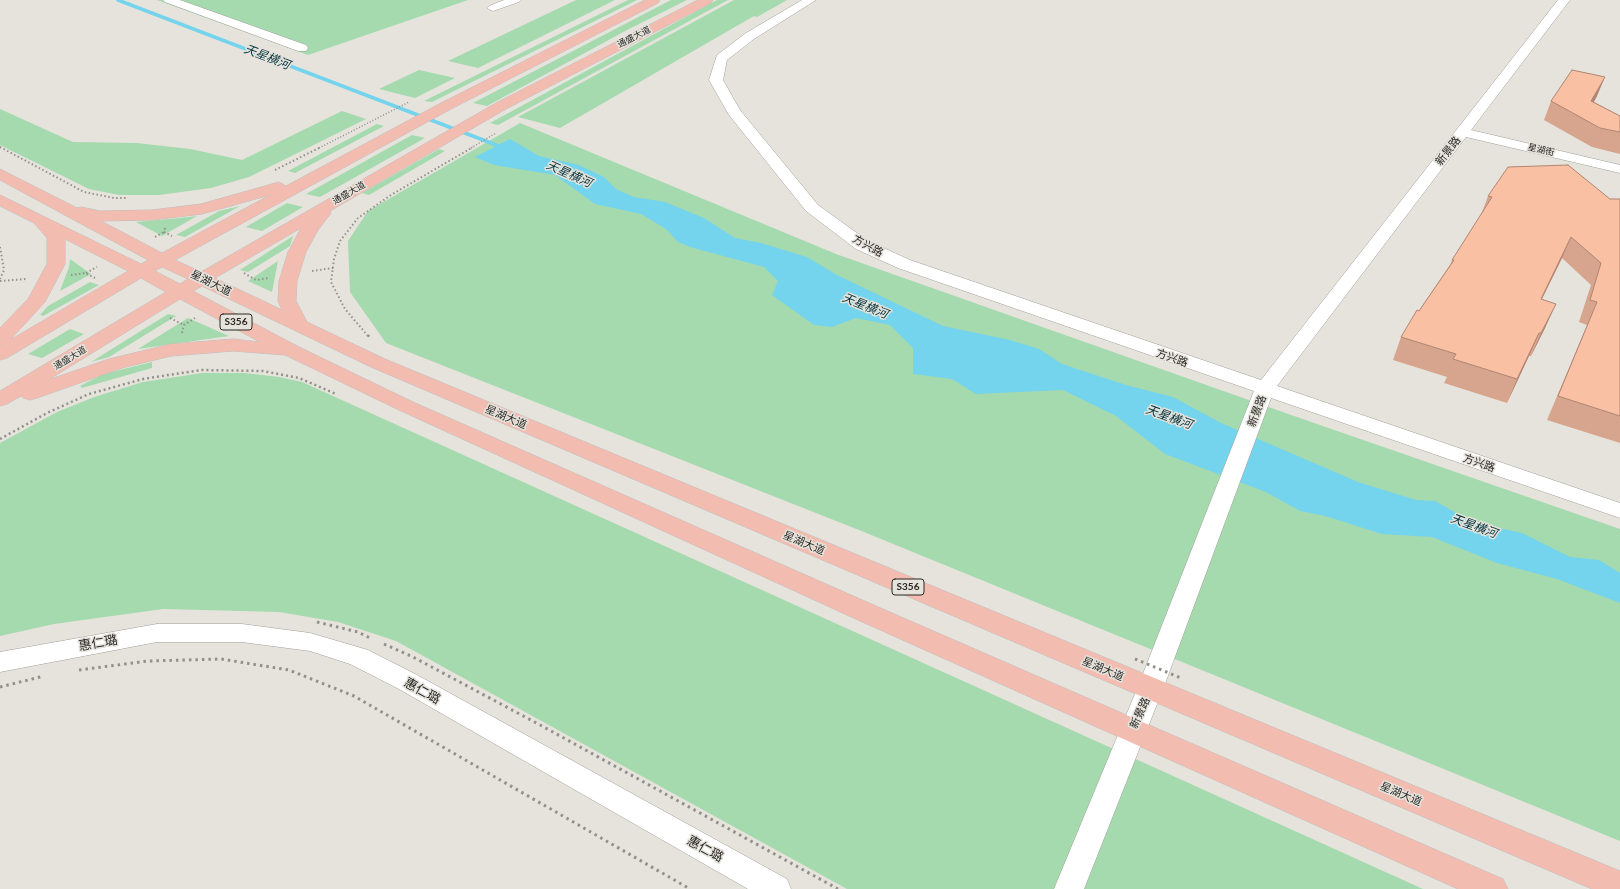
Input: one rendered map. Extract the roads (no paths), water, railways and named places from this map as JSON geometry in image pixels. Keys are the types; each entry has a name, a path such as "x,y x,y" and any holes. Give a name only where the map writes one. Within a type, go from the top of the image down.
{"main road":[{"path":"0,354 141,271 446,106 654,0"},
{"name":"通盛大道","path":"0,400 201,279 501,106 707,0"},
{"path":"63,208 100,216 152,215 202,209 327,171"},
{"name":"星湖大道","path":"0,174 162,260 300,327 393,369 1620,886"},
{"name":"星湖大道","path":"0,200 141,271 292,351 353,379 406,406 766,568 1492,889"},
{"path":"300,327 287,301 288,282 297,252 310,228 329,204"},
{"path":"0,339 36,302 56,264 56,237 38,220"},
{"path":"0,408 47,387 116,363 171,350 233,345 292,351"}],"street":[{"path":"169,0 302,48"},
{"path":"493,8 515,0"},
{"name":"方兴路","path":"810,0 750,36 721,58 716,80 734,112 812,208 862,245 904,264 1264,390 1620,511"},
{"name":"新景路","path":"1069,889 1132,730 1150,689 1264,390 1564,0"},
{"name":"星湖街","path":"1462,132 1620,169"},
{"name":"惠仁璐","path":"0,662 156,633 242,633 310,642 358,657 408,682 776,889"}],"water":[{"path":"510,139 539,156 579,165 604,177 616,189 634,197 665,202 704,218 735,238 761,243 807,257 837,275 943,326 1010,340 1039,349 1062,364 1126,385 1173,397 1221,423 1358,482 1416,500 1435,501 1472,522 1522,533 1570,557 1599,560 1620,573 1620,603 1557,579 1497,563 1432,537 1382,534 1325,516 1300,511 1266,492 1165,454 1116,416 1063,390 976,394 952,379 913,374 913,348 890,325 856,318 832,327 814,325 772,295 778,281 764,267 690,247 678,242 666,229 641,214 595,204 555,175 494,165 475,157"}],"waterway":[{"name":"天星横河","path":"118,0 502,147"}]}
